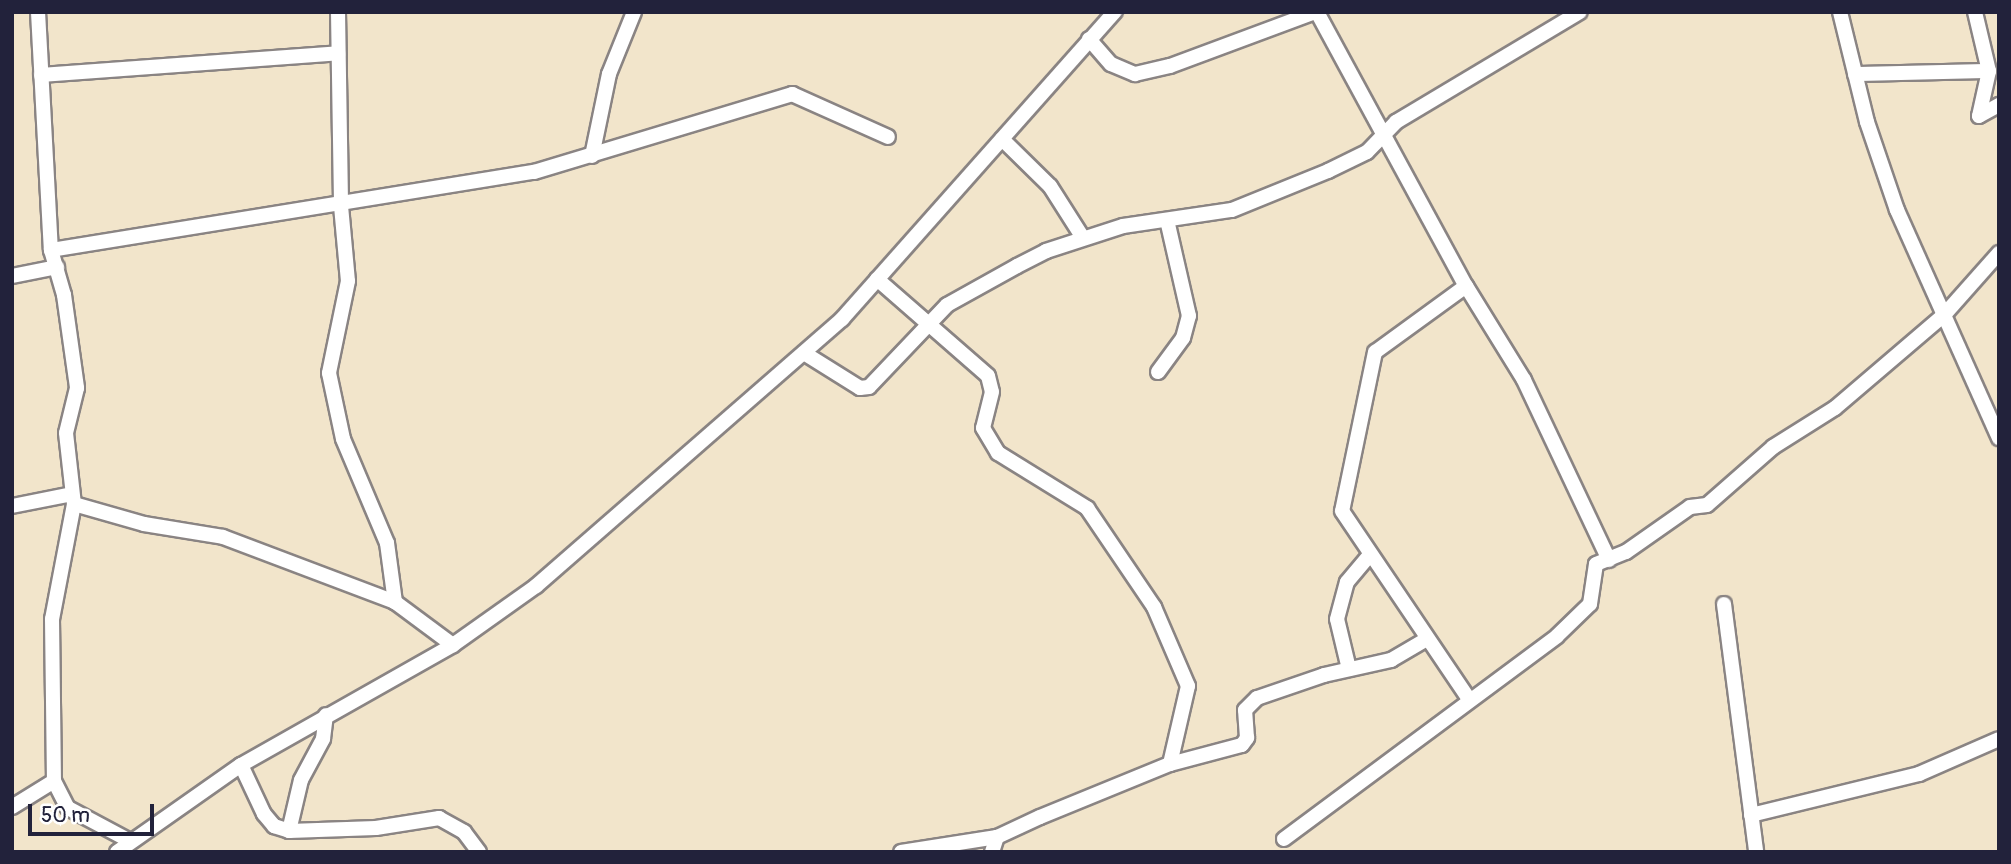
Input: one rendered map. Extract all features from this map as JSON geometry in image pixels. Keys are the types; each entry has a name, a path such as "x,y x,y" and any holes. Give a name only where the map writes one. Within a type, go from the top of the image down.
{"street":[{"path":"38,12 51,250 57,267 77,388 66,433 73,499 52,619 54,782 68,808 130,841"},
{"path":"338,12 341,206 348,292 329,373 343,439 387,543 395,602"},
{"path":"592,156 609,74 634,12"},
{"path":"117,852 242,765 453,645 536,586 804,352 877,279 1115,12"},
{"path":"1089,39 1111,64 1135,74 1170,66 1316,12 1466,286 1524,380 1609,561"},
{"path":"804,352 865,388 925,324 947,305 1017,266 1083,238 1123,226 1249,205 1367,152 1396,122 1580,12"},
{"path":"1840,12 1855,74 1897,210 1999,438"},
{"path":"1975,12 1989,71 1979,116 1999,105"},
{"path":"41,75 338,54"},
{"path":"1855,74 1989,71"},
{"path":"51,250 341,206 534,172 792,94 888,136"},
{"path":"1002,139 1050,186 1083,238"},
{"path":"1158,372 1183,338 1189,316 1167,220"},
{"path":"1284,839 1566,628 1590,604 1594,566 1609,561 1661,530 1690,507 1708,504 1784,439 1835,408 1944,315 1999,253"},
{"path":"12,276 57,267"},
{"path":"877,279 925,324 988,376 992,392 983,428 998,453 1087,508 1154,607 1188,686 1170,764"},
{"path":"1466,286 1383,343 1370,365 1342,511 1469,699"},
{"path":"12,506 73,499 144,524 223,537 395,602 453,645"},
{"path":"1349,669 1337,619 1347,582 1370,555"},
{"path":"1724,604 1756,852"},
{"path":"901,852 997,837 1170,764 1242,745 1247,738 1245,710 1257,698 1349,669 1391,660 1427,639"},
{"path":"289,831 301,780 320,746 326,715"},
{"path":"1751,815 1919,774 1999,739"},
{"path":"242,765 269,822 289,831 376,828 439,818 464,832 480,852"},
{"path":"12,807 54,782"},
{"path":"992,852 997,837"}]}
